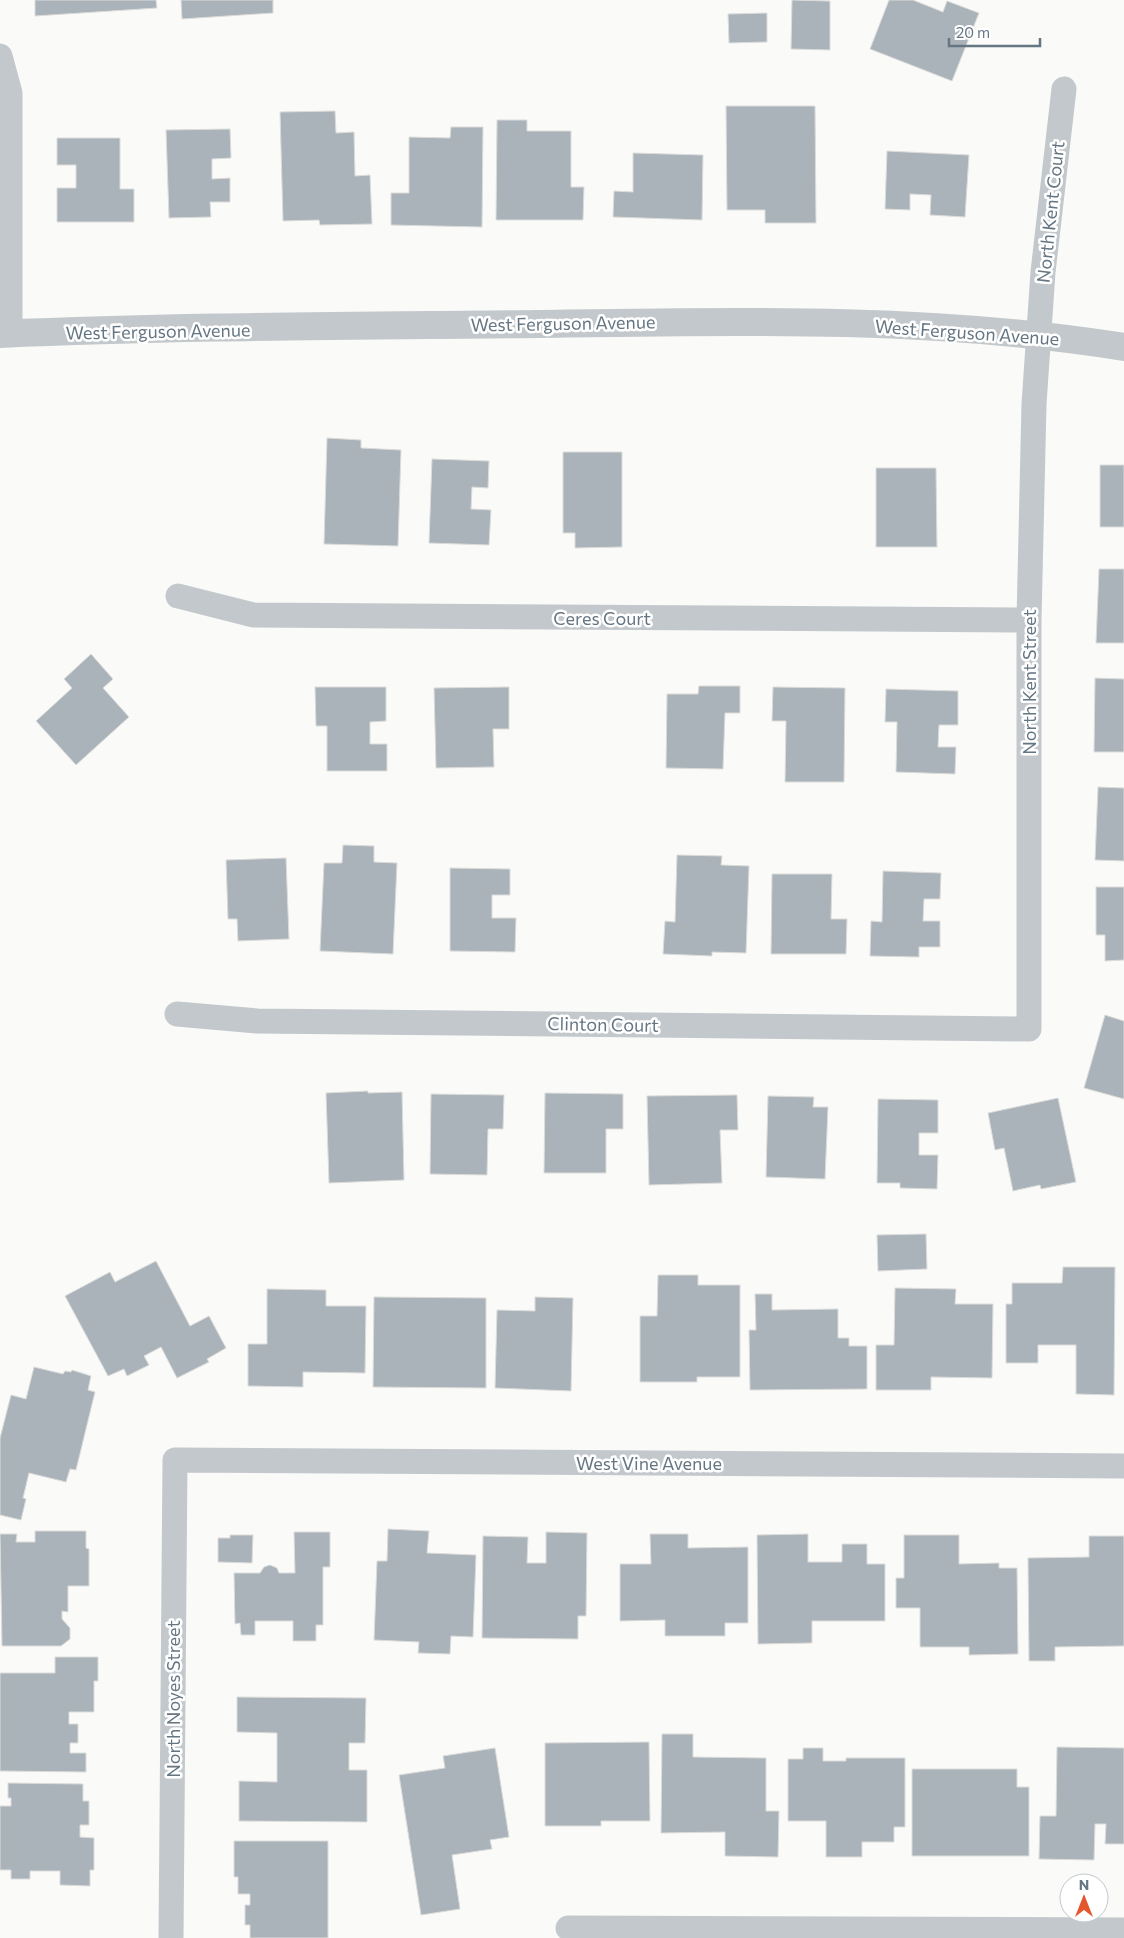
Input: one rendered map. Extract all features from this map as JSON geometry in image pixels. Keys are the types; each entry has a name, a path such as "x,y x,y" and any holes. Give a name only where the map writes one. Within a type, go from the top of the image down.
{"street":[{"path":"0,56 10,93 5,334"},
{"name":"North Kent Court","path":"1037,335 1064,89"},
{"name":"West Ferguson Avenue","path":"5,334 702,322 938,327 1037,335 1124,347"},
{"name":"North Kent Street","path":"1029,1029 1029,620 1037,335"},
{"name":"Ceres Court","path":"178,596 252,615 1029,620"},
{"name":"Clinton Court","path":"177,1014 257,1021 1029,1029"},
{"name":"West Vine Avenue","path":"175,1460 1124,1466"},
{"name":"North Noyes Street","path":"172,1938 175,1460"},
{"path":"568,1928 1124,1930"}],"building":[{"path":"35,0 156,0 157,8 35,16"},
{"path":"181,0 273,0 273,13 182,19"},
{"path":"792,0 830,1 830,50 791,49"},
{"path":"889,0 913,0 943,12 947,1 979,13 952,81 870,49"},
{"path":"767,13 767,42 729,43 728,14"},
{"path":"726,106 815,106 816,223 765,223 765,210 727,210"},
{"path":"335,111 336,133 354,132 355,176 370,175 372,224 320,225 319,220 283,221 280,112"},
{"path":"497,120 527,120 527,131 571,131 571,187 584,187 583,220 496,220"},
{"path":"451,127 483,127 482,227 391,225 391,193 409,193 409,137 450,138"},
{"path":"230,129 231,158 212,159 212,179 230,178 230,202 210,202 211,217 169,218 166,130"},
{"path":"57,138 120,138 120,189 134,189 134,222 57,222 57,188 76,188 76,165 57,165"},
{"path":"887,151 969,155 965,217 930,215 931,195 910,194 910,210 885,209"},
{"path":"633,153 703,155 702,220 613,217 614,191 633,192"},
{"path":"327,438 361,440 361,448 401,450 398,546 324,544"},
{"path":"563,452 622,452 622,547 575,548 575,533 563,533"},
{"path":"432,459 489,461 488,488 472,487 471,509 491,510 489,545 429,543"},
{"path":"1100,465 1124,465 1124,527 1100,527"},
{"path":"876,468 936,468 937,547 876,547"},
{"path":"1099,569 1124,569 1124,643 1096,643"},
{"path":"91,654 113,679 103,688 129,717 76,765 36,721 72,688 64,679"},
{"path":"1095,678 1124,679 1124,752 1094,752"},
{"path":"699,686 740,686 740,713 725,713 723,769 666,768 667,694 698,694"},
{"path":"315,687 386,687 386,721 370,722 370,744 387,744 387,771 327,771 327,726 316,726"},
{"path":"509,687 509,729 493,729 494,767 436,768 434,688"},
{"path":"773,687 845,688 844,782 785,782 786,721 772,721"},
{"path":"886,689 958,691 958,725 939,725 938,747 956,747 955,774 896,772 897,722 885,722"},
{"path":"1098,787 1124,788 1124,861 1095,860"},
{"path":"343,845 374,846 374,862 397,863 393,954 320,951 324,863 342,863"},
{"path":"677,855 722,856 721,865 749,866 746,953 712,952 712,956 663,954 665,921 675,922"},
{"path":"286,858 289,939 238,941 237,919 228,919 226,860"},
{"path":"450,868 510,869 510,895 492,895 492,918 516,918 515,952 450,951"},
{"path":"883,871 941,873 940,899 924,899 923,921 940,921 940,947 919,947 919,957 870,956 871,921 882,922"},
{"path":"772,874 832,874 831,919 847,919 846,954 771,954"},
{"path":"1096,887 1124,887 1124,960 1105,961 1105,935 1096,935"},
{"path":"1105,1015 1124,1021 1124,1099 1084,1088"},
{"path":"368,1091 368,1093 402,1092 404,1180 329,1183 326,1093"},
{"path":"545,1093 623,1094 623,1129 606,1129 606,1173 544,1173"},
{"path":"431,1094 504,1095 503,1129 488,1129 487,1175 430,1174"},
{"path":"737,1095 738,1130 720,1130 722,1183 649,1185 647,1096"},
{"path":"768,1096 814,1097 813,1107 828,1107 825,1179 766,1177"},
{"path":"1058,1098 1076,1182 1041,1189 1040,1185 1013,1191 1004,1148 995,1150 988,1113"},
{"path":"878,1099 938,1100 938,1133 919,1133 919,1155 938,1155 937,1189 900,1188 900,1183 877,1183"},
{"path":"926,1234 927,1269 878,1271 877,1235"},
{"path":"156,1261 190,1326 209,1316 226,1348 207,1359 209,1362 177,1378 161,1347 144,1356 149,1365 127,1376 124,1369 108,1376 65,1296 110,1272 115,1282"},
{"path":"1063,1267 1115,1267 1114,1395 1076,1394 1076,1345 1038,1345 1038,1363 1006,1363 1006,1304 1012,1304 1012,1283 1062,1283"},
{"path":"658,1275 698,1275 698,1285 740,1285 740,1377 697,1377 697,1382 640,1382 640,1316 657,1316"},
{"path":"895,1288 956,1289 955,1304 993,1304 992,1378 931,1377 931,1390 876,1390 876,1345 894,1345"},
{"path":"267,1289 326,1290 326,1306 366,1306 365,1373 303,1372 303,1387 248,1386 248,1344 267,1344"},
{"path":"755,1294 772,1294 772,1310 838,1309 838,1338 849,1338 849,1346 867,1346 867,1389 750,1390 749,1330 756,1330"},
{"path":"374,1297 486,1298 486,1388 373,1387"},
{"path":"535,1297 573,1298 571,1391 495,1388 497,1310 535,1311"},
{"path":"34,1367 63,1374 65,1371 71,1372 72,1370 91,1376 88,1390 95,1392 76,1470 70,1469 66,1482 29,1473 23,1498 26,1499 21,1520 0,1515 0,1438 11,1395 26,1399"},
{"path":"388,1529 429,1531 427,1553 476,1555 473,1637 451,1636 450,1654 418,1653 419,1642 374,1640 377,1561 387,1561"},
{"path":"35,1531 86,1531 86,1548 89,1549 89,1586 68,1586 68,1612 62,1611 62,1619 70,1628 70,1639 61,1646 2,1646 0,1534 17,1534 16,1542 35,1542"},
{"path":"294,1532 330,1532 330,1567 323,1567 323,1625 316,1625 316,1641 293,1641 293,1621 255,1621 255,1635 241,1635 240,1623 235,1624 234,1573 260,1573 264,1567 270,1565 277,1568 279,1573 295,1573"},
{"path":"546,1532 587,1533 586,1616 578,1616 578,1639 482,1638 483,1536 528,1537 527,1563 546,1563"},
{"path":"650,1534 688,1534 688,1548 748,1547 748,1623 725,1623 725,1636 665,1636 665,1620 620,1621 620,1564 651,1564"},
{"path":"808,1534 808,1562 842,1562 842,1544 867,1544 867,1564 885,1564 885,1621 812,1621 812,1643 758,1644 757,1535"},
{"path":"230,1535 253,1535 252,1563 218,1562 218,1538 230,1538"},
{"path":"904,1535 959,1535 959,1564 999,1563 999,1568 1017,1568 1018,1654 969,1655 969,1647 920,1647 920,1608 896,1608 896,1578 904,1578"},
{"path":"1089,1536 1124,1536 1124,1646 1055,1647 1055,1661 1029,1661 1028,1558 1089,1557"},
{"path":"55,1657 98,1657 98,1681 94,1681 94,1712 69,1712 69,1724 78,1724 78,1743 70,1743 70,1753 86,1753 86,1772 0,1771 0,1673 55,1673"},
{"path":"237,1697 366,1698 365,1743 349,1743 349,1770 367,1770 367,1822 239,1821 239,1781 277,1782 277,1733 237,1732"},
{"path":"662,1734 693,1734 693,1757 766,1758 766,1811 779,1811 778,1857 725,1856 725,1832 661,1833"},
{"path":"649,1742 650,1821 601,1821 601,1826 545,1826 545,1743"},
{"path":"1057,1747 1124,1748 1124,1844 1105,1844 1106,1824 1095,1824 1094,1860 1039,1859 1040,1816 1056,1816"},
{"path":"495,1748 509,1837 490,1840 492,1849 452,1855 460,1909 421,1915 399,1775 445,1768 443,1756"},
{"path":"803,1748 823,1748 823,1761 846,1761 846,1758 905,1758 905,1827 894,1827 894,1842 862,1842 862,1857 826,1857 826,1821 788,1821 788,1759 803,1759"},
{"path":"912,1769 1017,1769 1017,1787 1029,1787 1029,1856 912,1856"},
{"path":"8,1783 83,1784 83,1801 89,1801 89,1825 80,1825 80,1837 94,1838 94,1870 90,1870 90,1886 60,1885 60,1871 30,1871 30,1879 11,1879 11,1870 0,1870 0,1806 11,1806 11,1798 8,1798"},
{"path":"234,1841 328,1841 328,1938 250,1938 250,1925 245,1925 245,1905 250,1905 250,1894 238,1894 238,1877 234,1877"}]}
